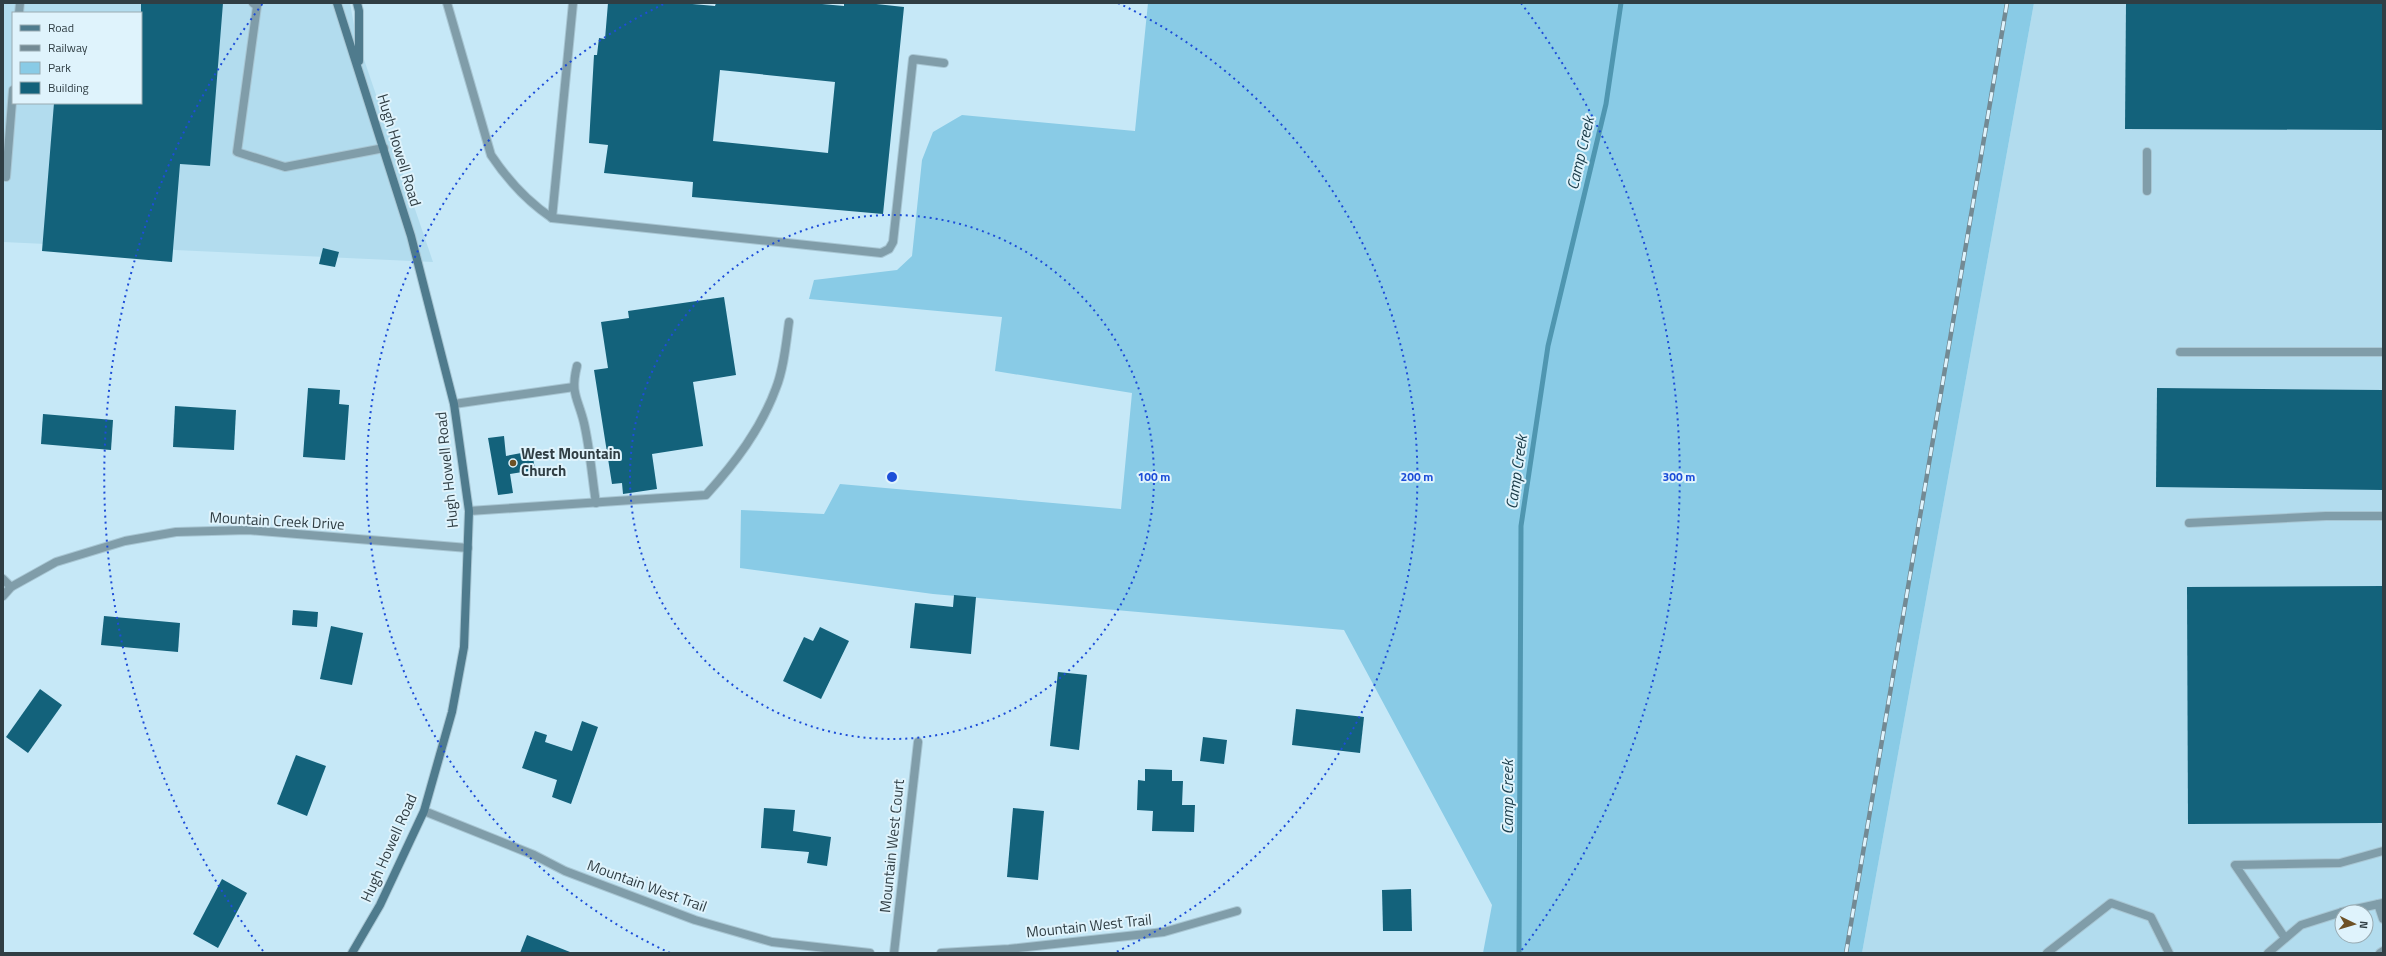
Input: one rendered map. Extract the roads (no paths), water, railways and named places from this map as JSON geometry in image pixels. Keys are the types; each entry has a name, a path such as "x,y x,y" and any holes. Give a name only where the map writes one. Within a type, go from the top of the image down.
{"main road":[{"name":"Hugh Howell Road","path":"337,3 411,236 454,404 469,511 464,646 452,712 424,811 380,905 352,953"},
{"path":"357,3 359,11 358,68"}],"street":[{"path":"252,3 257,6 237,152 285,167 384,148"},
{"path":"447,3 491,155 502,171 537,208 552,218 881,253 889,249 893,242 913,59 944,63"},
{"path":"552,218 573,3"},
{"path":"6,177 12,102"},
{"path":"2146,152 2147,191"},
{"path":"469,511 706,495 728,471 744,449 777,387 789,322"},
{"path":"2180,352 2383,352"},
{"path":"577,366 574,387 575,399 584,422 596,503"},
{"path":"454,404 574,387"},
{"path":"2189,523 2326,516 2383,516"},
{"name":"Mountain Creek Drive","path":"3,596 11,587 56,562 125,541 176,532 248,530 468,548"},
{"path":"3,579 11,587"},
{"name":"Mountain West Court","path":"894,953 918,742"},
{"name":"Mountain West Trail","path":"424,811 534,855 565,871 695,920 772,942 870,953"},
{"path":"2284,938 2235,865 2340,863 2383,851"},
{"path":"2048,953 2111,903 2152,917 2169,953"},
{"path":"2380,903 2383,919"},
{"name":"Mountain West Trail","path":"941,953 1008,949 1164,932 1237,910"},
{"path":"2270,952 2284,938 2301,925 2334,915"}],"waterway":[{"name":"Camp Creek","path":"1519,953 1521,526 1548,346 1606,104 1621,3"}],"railway":[{"path":"1846,953 2007,3"}],"place":[{"name":"West Mountain Church","path":"513,463"}]}
